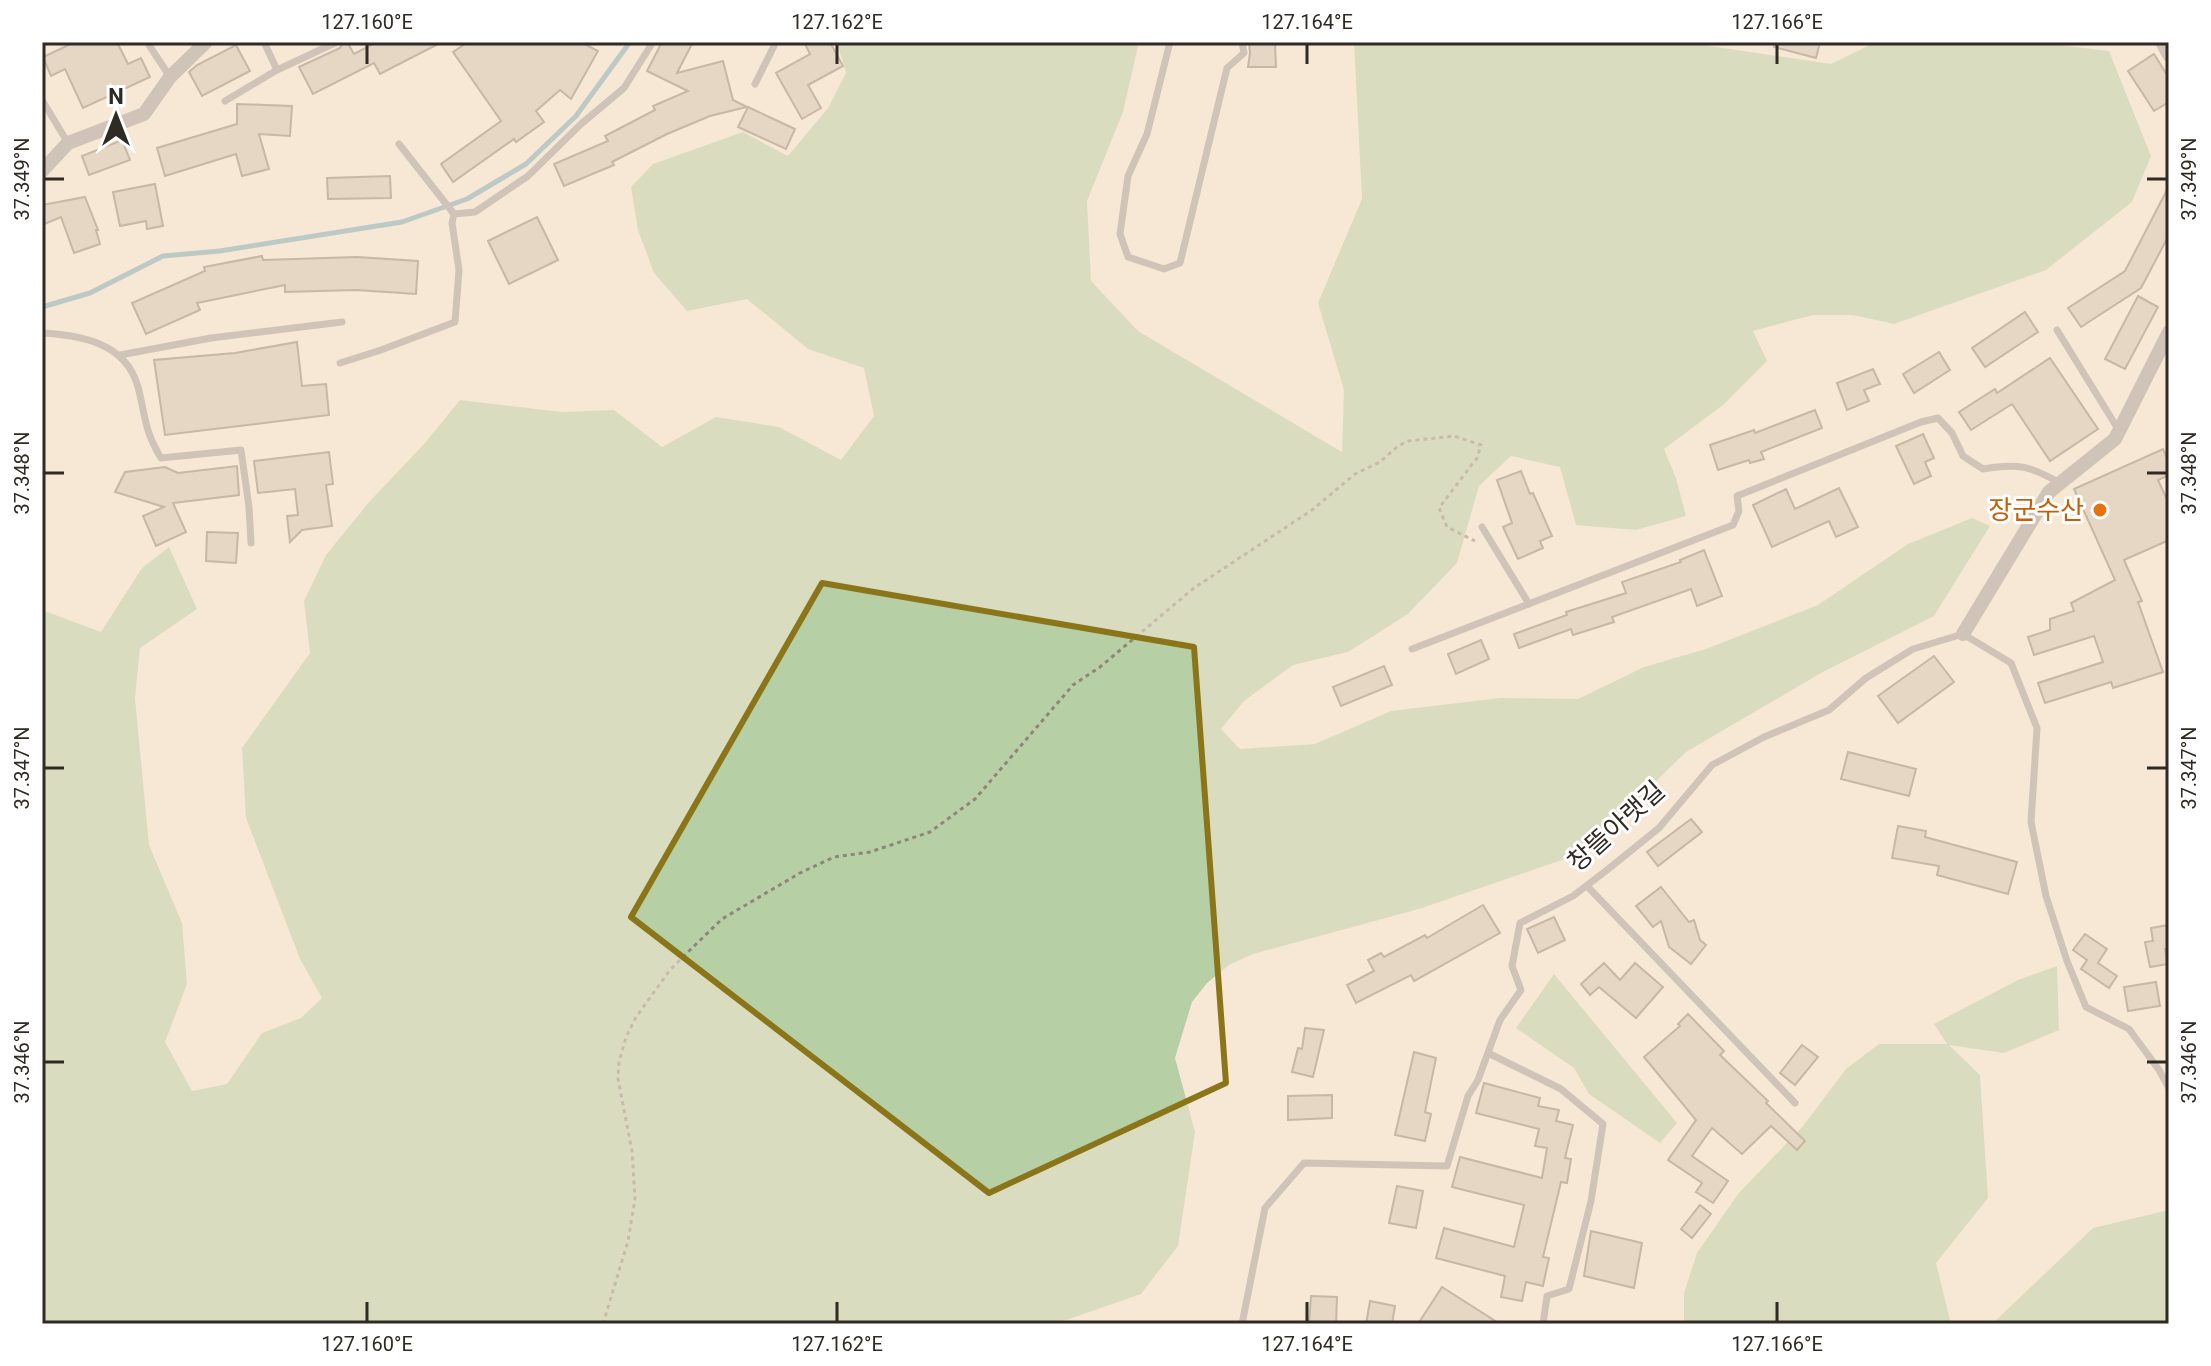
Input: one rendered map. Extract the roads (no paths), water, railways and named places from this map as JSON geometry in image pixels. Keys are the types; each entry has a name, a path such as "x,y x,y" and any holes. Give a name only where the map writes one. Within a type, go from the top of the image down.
{"street":[{"path":"42,171 68,143 144,114 170,77 206,42"},
{"path":"2162,42 2169,55"},
{"path":"1963,634 2049,492 2115,439 2169,332"}],"lane":[{"path":"147,42 170,77"},
{"path":"264,42 277,70"},
{"path":"225,101 277,70 337,42"},
{"path":"454,214 475,212 528,176 581,124 624,88 653,42"},
{"path":"755,84 776,42"},
{"path":"1170,42 1147,134 1128,176 1120,234 1128,257 1164,269 1180,263 1227,68 1244,53 1242,42"},
{"path":"42,100 68,143"},
{"path":"399,144 454,214"},
{"path":"340,363 455,322 459,270 452,223 454,214"},
{"path":"120,355 211,338 342,322"},
{"path":"2057,330 2119,431"},
{"path":"42,333 78,335 120,355 137,384 147,434 161,458 241,450 251,543"},
{"path":"1412,649 1733,525 1739,511 1737,496 1921,422 1938,418 1952,433 1963,456 1983,469 2032,467 2060,483"},
{"path":"1482,527 1529,604"},
{"path":"1963,634 2011,663 2037,728 2031,822 2046,896 2086,1007 2129,1029 2169,1088"},
{"name":"창뜰아랫길","path":"1242,1324 1265,1208 1304,1163 1447,1166 1468,1096 1478,1080 1500,1020 1521,990 1512,966 1520,923 1573,896 1659,828 1712,765 1764,737 1829,710 1866,678 1913,649 1963,634"},
{"path":"1587,886 1795,1103"},
{"path":"1488,1053 1561,1089 1603,1124 1591,1201 1569,1289 1547,1296 1543,1324"}],"waterway":[{"path":"42,307 90,293 163,256 220,251 402,222 467,199 526,164 576,116 630,42"}],"place":[{"name":"장군수산","path":"2100,510"}]}
